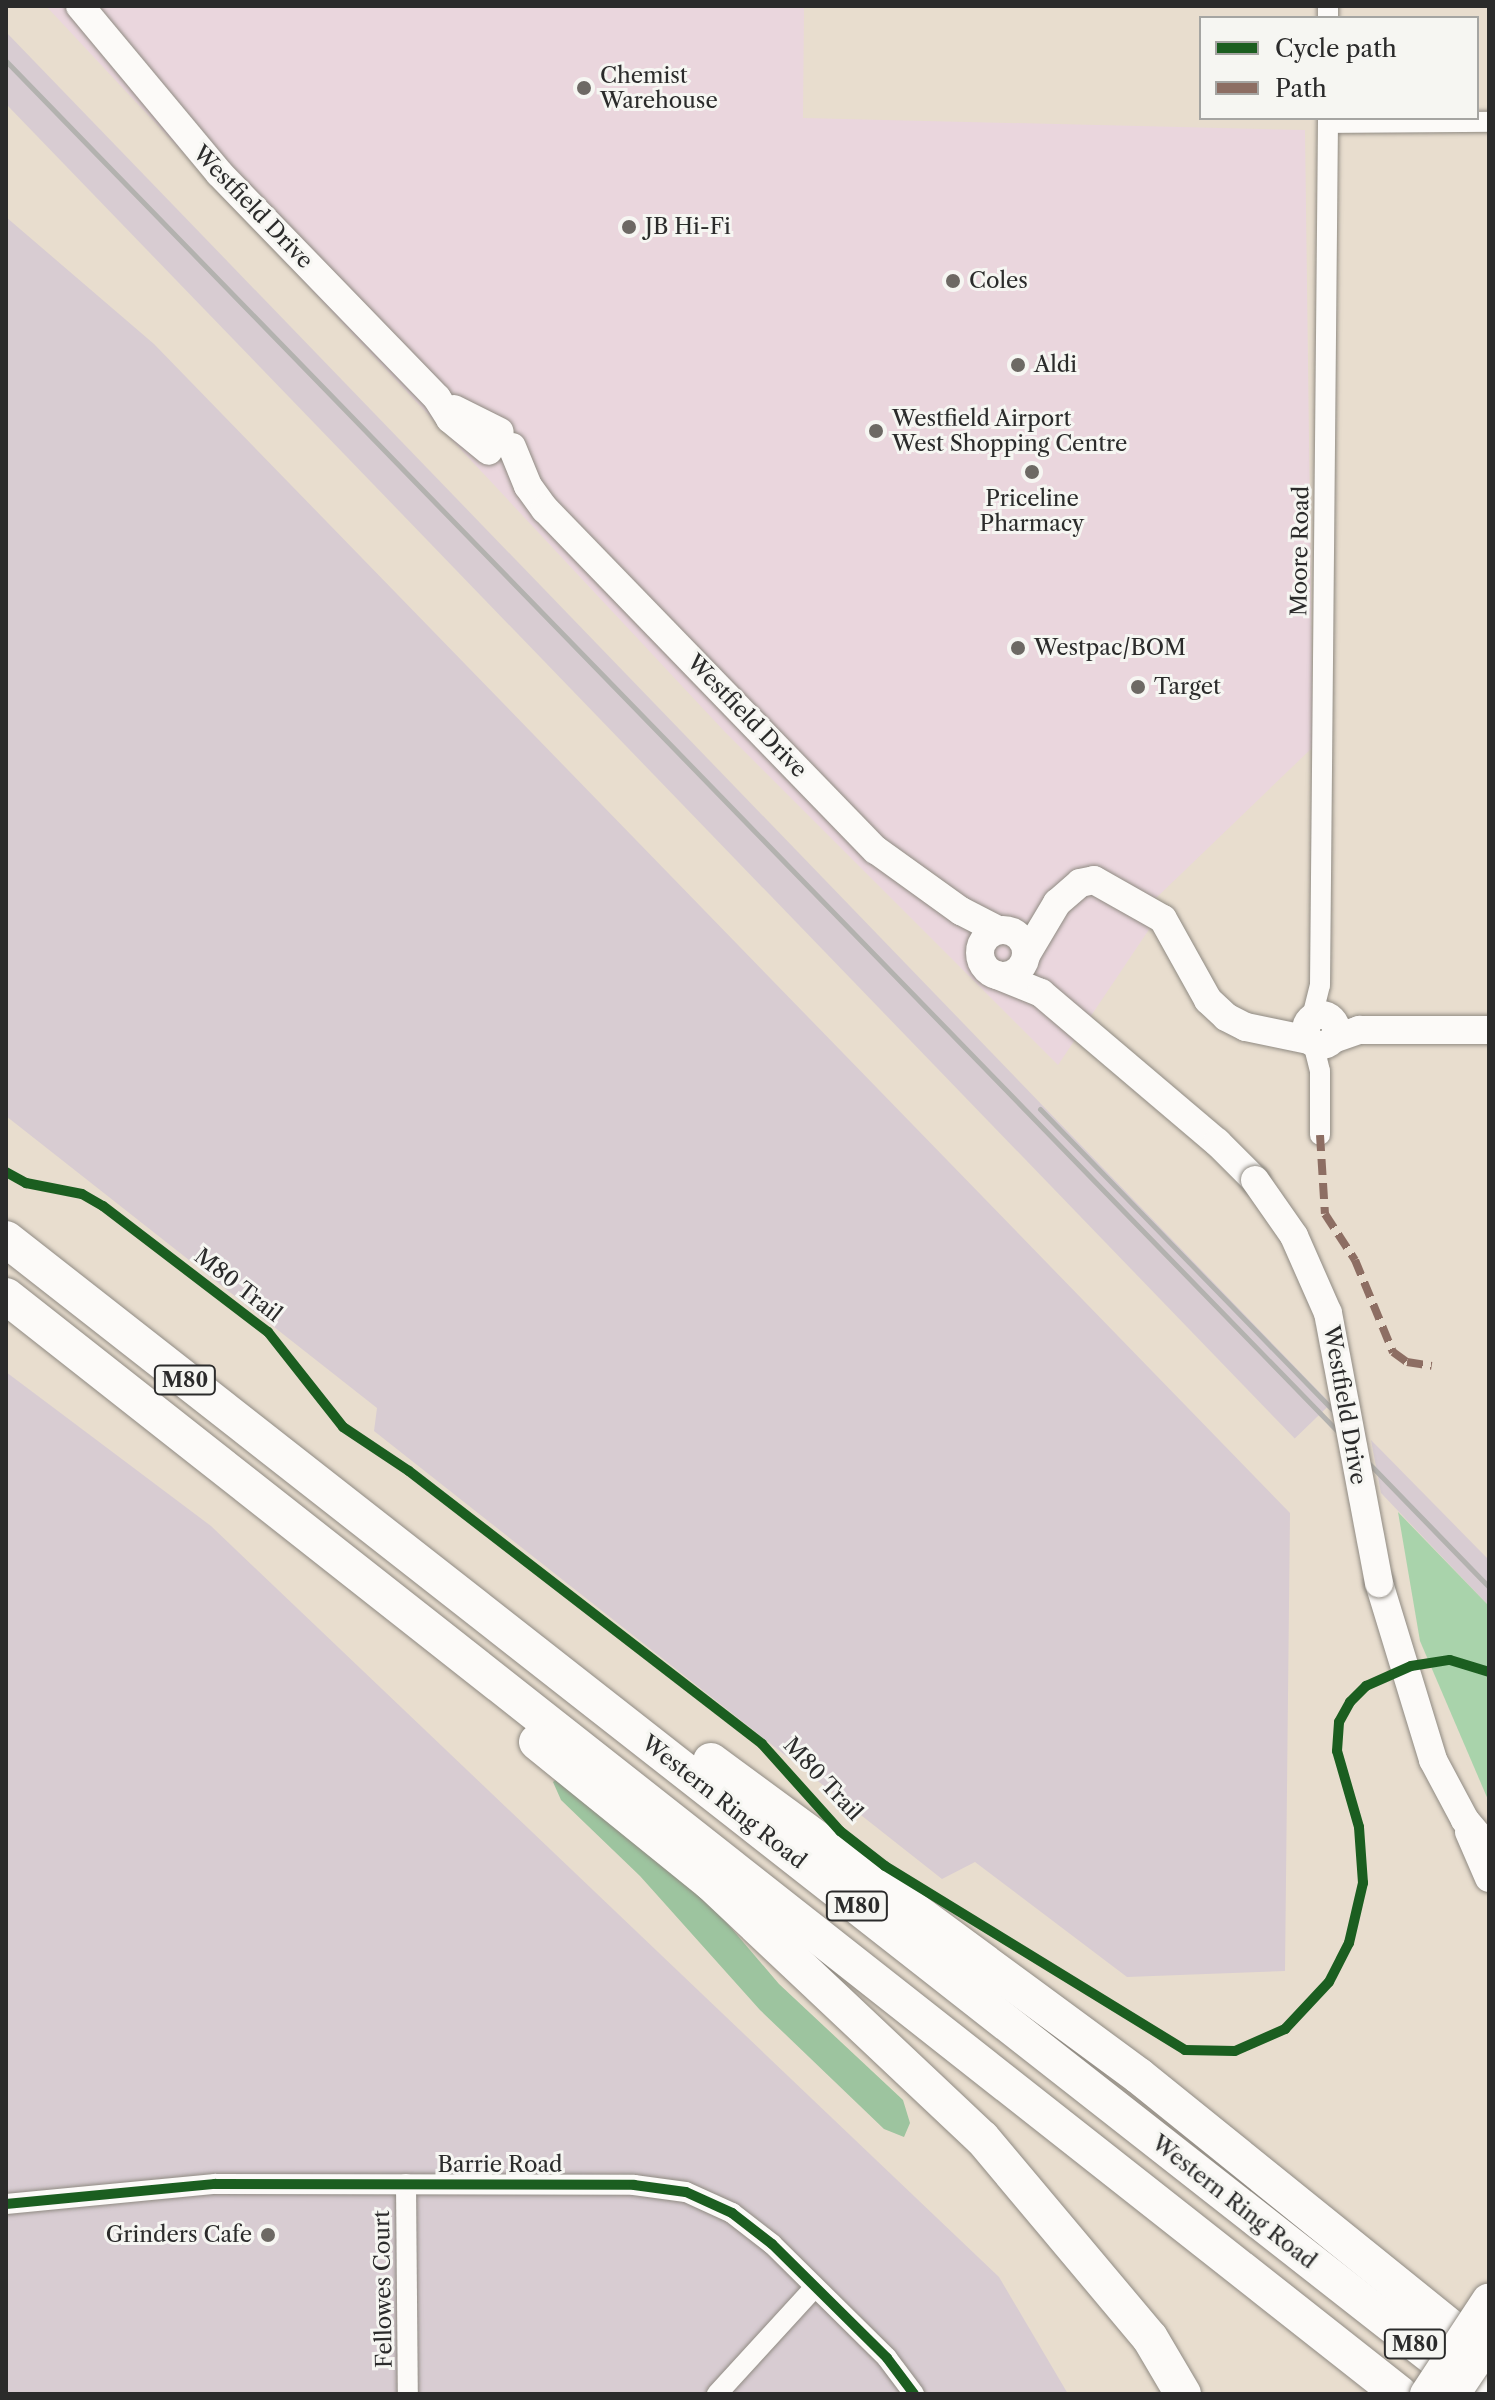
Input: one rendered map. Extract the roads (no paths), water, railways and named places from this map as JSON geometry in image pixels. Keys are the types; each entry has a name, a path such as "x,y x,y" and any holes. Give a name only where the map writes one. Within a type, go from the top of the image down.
{"highway":[{"name":"Western Ring Road","path":"6,1239 1480,2394"},
{"name":"Western Ring Road","path":"6,1296 1400,2394"},
{"path":"250,1486 527,1734 711,1883 893,2050 982,2138 1071,2239 1150,2338 1183,2394"},
{"path":"365,1519 677,1735 1007,1977 1274,2182 1489,2359"}],"main road":[{"name":"Westfield Drive","path":"80,6 219,173 437,398 450,419 499,447 517,487 545,509 876,850 961,911 1001,930"},
{"path":"989,967 984,939 1057,903 1087,880 1147,907 1169,926 1218,1010 1261,1029 1324,1034 1489,1030"},
{"path":"989,967 1016,972 1057,903"},
{"path":"961,911 989,967"},
{"path":"1001,930 1020,937 1026,956"},
{"name":"Westfield Drive","path":"1026,956 1041,993"},
{"name":"Westfield Drive","path":"989,967 1041,993 1217,1142 1255,1180 1303,1254 1334,1332 1379,1583 1414,1710 1489,1878"},
{"name":"Westfield Drive","path":"1465,1820 1489,1849"},
{"path":"1426,2394 1488,2300"},
{"path":"1454,2394 1489,2342"}],"street":[{"path":"1328,121 1489,122"},
{"name":"Moore Road","path":"1320,1135 1324,1034 1320,985 1328,121"},
{"name":"Barrie Road","path":"6,2204 215,2184 634,2185 686,2192 732,2213 815,2287 914,2394"},
{"name":"Fellowes Court","path":"406,2184 408,2394"},
{"path":"717,2394 815,2287"}],"railway":[{"path":"6,61 1489,1587"},
{"path":"1040,1109 1344,1422"}],"place":[{"name":"Chemist Warehouse","path":"584,88"},
{"name":"JB Hi-Fi","path":"629,227"},
{"name":"Coles","path":"953,281"},
{"name":"Aldi","path":"1018,365"},
{"name":"Westfield Airport West Shopping Centre","path":"876,431"},
{"name":"Priceline Pharmacy","path":"1032,472"},
{"name":"Westpac/BOM","path":"1018,648"},
{"name":"Target","path":"1138,687"},
{"name":"Grinders Cafe","path":"268,2235"}]}
